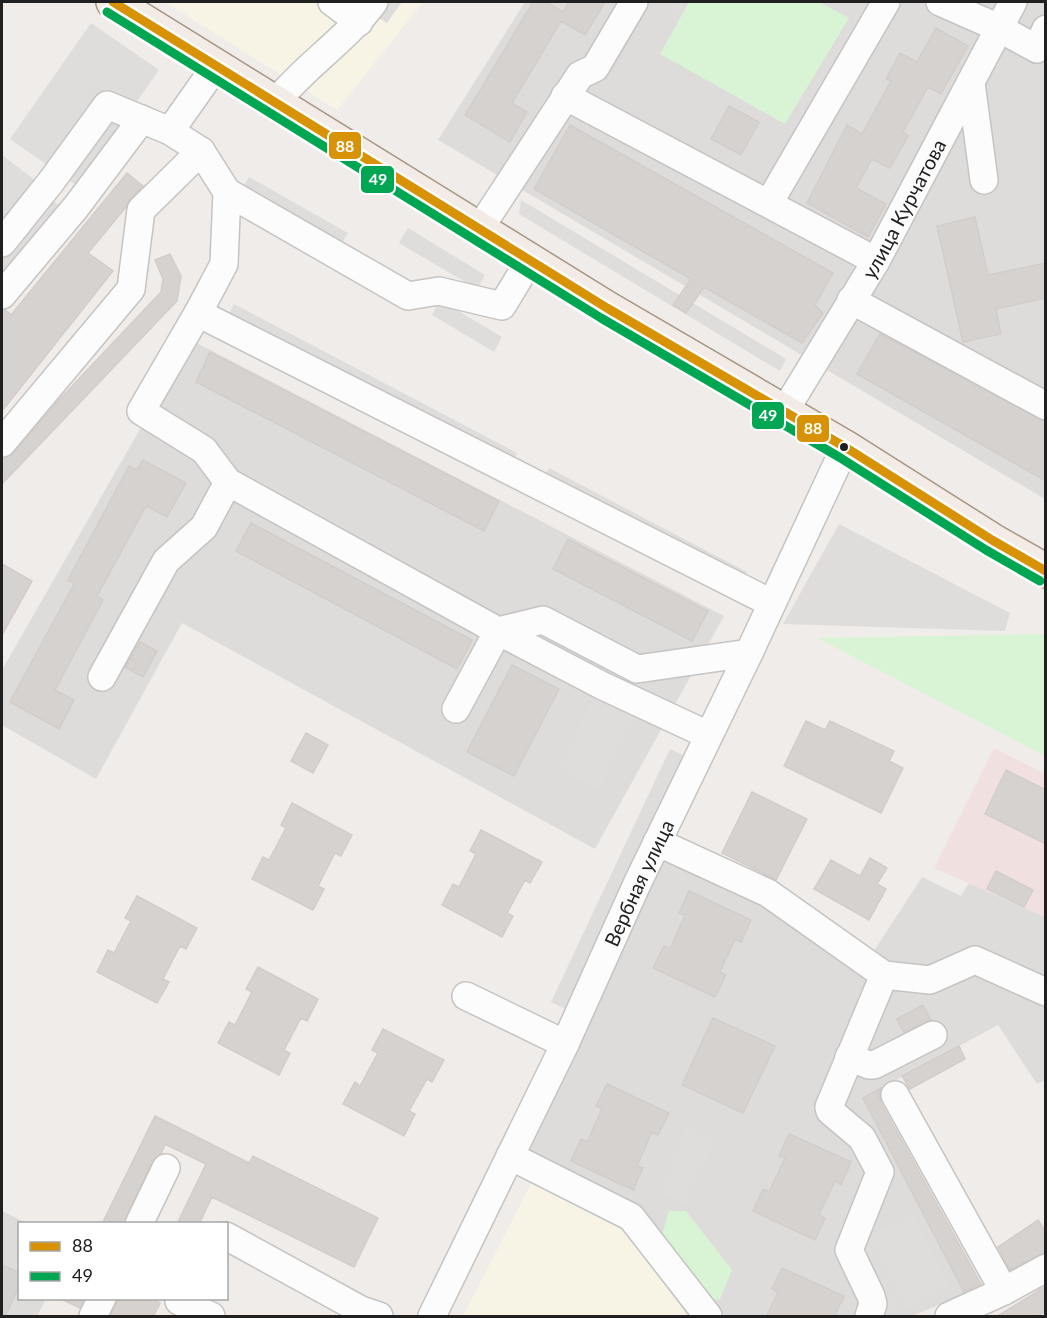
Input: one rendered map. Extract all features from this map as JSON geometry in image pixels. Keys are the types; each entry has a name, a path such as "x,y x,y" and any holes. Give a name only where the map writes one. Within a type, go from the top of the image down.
{"main road":[{"path":"113,2 607,308 845,447 992,540 1046,571"}],"street":[{"path":"332,2 367,12"},
{"path":"480,228 580,75 595,69 634,2"},
{"path":"769,203 886,2"},
{"path":"940,2 999,28 1037,49 1046,30"},
{"name":"улица Курчатова","path":"784,412 876,261 1013,2"},
{"path":"275,103 292,82 367,12"},
{"path":"170,131 216,66"},
{"path":"970,83 984,180"},
{"path":"565,96 876,261"},
{"path":"2,243 50,183 107,105 170,131 201,151 227,192 408,296 439,291 502,306 530,260"},
{"path":"2,296 76,207 142,119"},
{"path":"2,442 130,289 141,210 201,151"},
{"path":"227,192 224,264 141,411 204,450 228,482 498,631 603,686 708,735"},
{"path":"851,300 1046,406"},
{"path":"198,313 771,603"},
{"name":"Вербная улица","path":"432,1317 566,1044 657,842 749,653 845,447"},
{"path":"102,677 166,561 204,527 228,482"},
{"path":"456,709 498,631 543,620 637,669 749,653"},
{"path":"657,842 768,893 884,975 930,980 975,960 1046,992"},
{"path":"869,1317 873,1304 872,1296 849,1250 880,1172 862,1138 830,1111 829,1107 884,975"},
{"path":"465,996 566,1044"},
{"path":"849,1056 865,1064 874,1065 933,1035"},
{"path":"895,1095 1004,1291"},
{"path":"510,1156 631,1217 708,1317"},
{"path":"140,1222 166,1168"},
{"path":"228,1237 366,1314"},
{"path":"949,1317 1046,1268"},
{"path":"93,1317 102,1300"},
{"path":"180,1300 211,1317"}],"shaded area":[{"path":"165,2 423,2 337,110"},
{"path":"387,2 402,2 387,23 376,16"},
{"path":"525,2 1045,2 1045,499 438,140"},
{"path":"671,2 686,2 675,21 664,14"},
{"path":"858,11 869,18 799,134 788,127"},
{"path":"91,23 159,70 77,186 10,139"},
{"path":"2,155 36,181 2,228"},
{"path":"249,177 348,233 339,248 240,192"},
{"path":"47,197 61,207 2,279 2,252"},
{"path":"521,200 786,359 780,371 519,214"},
{"path":"408,228 485,275 477,289 399,243"},
{"path":"440,300 502,337 494,352 432,315"},
{"path":"234,304 517,453 511,465 228,316"},
{"path":"191,340 724,616 595,849 182,623 96,779 2,725 2,670"},
{"path":"549,468 747,572 741,584 543,480"},
{"path":"248,473 448,584 443,594 243,483"},
{"path":"839,524 1010,613 1005,631 783,624"},
{"path":"596,693 639,715 599,790 557,767"},
{"path":"994,748 1045,774 1045,917 934,868"},
{"path":"670,749 685,756 566,1009 551,1002"},
{"path":"665,854 774,905 863,968 922,877 961,896 969,883 1045,917 1045,1080 1037,1084 998,1025 863,1098 965,1294 912,1316 688,1316 623,1229 533,1180 528,1143"},
{"path":"687,1127 716,1141 686,1205 657,1191"},
{"path":"533,1180 623,1229 688,1316 463,1316"},
{"path":"2,1211 25,1222 18,1222 18,1300 45,1300 37,1316 2,1316"},
{"path":"913,1215 950,1288 906,1310 869,1236"},
{"path":"869,1245 901,1309 889,1314 857,1251"}],"green space":[{"path":"689,2 819,2 849,18 785,124 660,54"},
{"path":"1045,634 1045,756 817,638"},
{"path":"669,1211 686,1211 732,1270 720,1299 713,1300 661,1238"}],"building":[{"path":"533,2 546,2 563,12 569,2 605,2 585,35 561,21 512,103 527,112 510,142 465,115"},
{"path":"936,28 968,46 941,94 928,87 903,132 908,136 890,168 872,159 856,188 886,204 868,237 807,203 847,125 862,134 891,81 886,79 900,53 917,62"},
{"path":"729,106 759,122 741,155 711,139"},
{"path":"570,125 833,273 815,305 823,313 802,343 704,287 686,313 673,305 691,279 534,189"},
{"path":"127,173 143,186 88,253 113,271 2,411 2,310 11,315"},
{"path":"975,217 988,275 1046,263 1046,298 996,309 1001,334 963,342 937,226"},
{"path":"170,254 181,276 177,301 2,484 2,460 14,453 58,401 161,292 163,279 155,260"},
{"path":"880,334 1046,422 1046,481 857,374"},
{"path":"210,352 499,501 484,531 196,382"},
{"path":"143,460 186,483 167,517 146,506 97,596 103,600 55,690 74,700 59,729 10,702 74,584 68,580 129,466 137,470"},
{"path":"251,523 472,640 457,669 236,551"},
{"path":"568,539 708,611 692,641 553,569"},
{"path":"2,564 32,581 2,635"},
{"path":"140,642 157,651 143,677 125,667"},
{"path":"512,665 559,689 514,776 467,752"},
{"path":"806,721 825,730 830,721 894,751 889,761 903,768 881,813 784,766"},
{"path":"306,733 328,745 313,773 291,761"},
{"path":"1006,770 1046,790 1046,844 985,814"},
{"path":"752,792 807,819 776,880 722,853"},
{"path":"292,803 352,835 341,856 335,853 318,886 324,889 313,910 252,879 263,857 269,860 286,828 281,825"},
{"path":"481,830 542,862 530,883 525,880 507,913 513,916 502,937 442,905 453,884 459,887 476,854 470,851"},
{"path":"870,858 887,868 877,884 886,889 869,920 814,889 831,860 860,876"},
{"path":"996,871 1033,890 1024,907 987,889"},
{"path":"689,891 751,920 741,942 735,939 720,972 726,975 715,997 653,968 664,946 670,949 685,915 679,913"},
{"path":"137,896 197,928 186,949 180,946 163,979 169,982 157,1003 97,972 108,950 114,953 131,921 125,918"},
{"path":"258,967 318,999 307,1021 301,1018 284,1050 290,1053 279,1075 218,1043 229,1022 235,1025 252,992 246,989"},
{"path":"923,1005 931,1020 904,1032 897,1019"},
{"path":"713,1018 775,1046 743,1113 682,1085"},
{"path":"383,1029 444,1060 432,1082 427,1079 409,1111 415,1114 404,1136 343,1104 355,1082 360,1086 378,1053 372,1050"},
{"path":"959,1046 965,1059 910,1089 902,1076"},
{"path":"607,1084 669,1113 658,1135 652,1132 637,1166 643,1168 633,1190 571,1161 581,1139 587,1142 602,1109 596,1106"},
{"path":"881,1088 879,1095 881,1103 981,1284 964,1292 863,1098"},
{"path":"155,1116 249,1163 253,1156 378,1218 354,1267 212,1197 200,1222 178,1222 206,1164 165,1144 161,1154 152,1161 125,1222 103,1222"},
{"path":"789,1134 851,1162 841,1185 835,1181 819,1215 825,1218 815,1240 753,1211 763,1189 769,1192 785,1158 779,1156"},
{"path":"1038,1220 1046,1232 1046,1252 1010,1270 998,1247"},
{"path":"2,1265 18,1272 18,1288 5,1317 2,1317"},
{"path":"782,1268 844,1296 834,1317 766,1317 778,1293 772,1289"},
{"path":"1046,1286 1046,1311 1036,1317 996,1317"},
{"path":"63,1300 84,1300 80,1308"},
{"path":"118,1300 153,1300 160,1303 153,1317 110,1317"}],"transit line":[{"name":"88","path":"113,2 607,308 845,447 992,540 1046,571"},
{"name":"49","path":"107,12 601,318 839,457 986,550 1040,581"}]}
